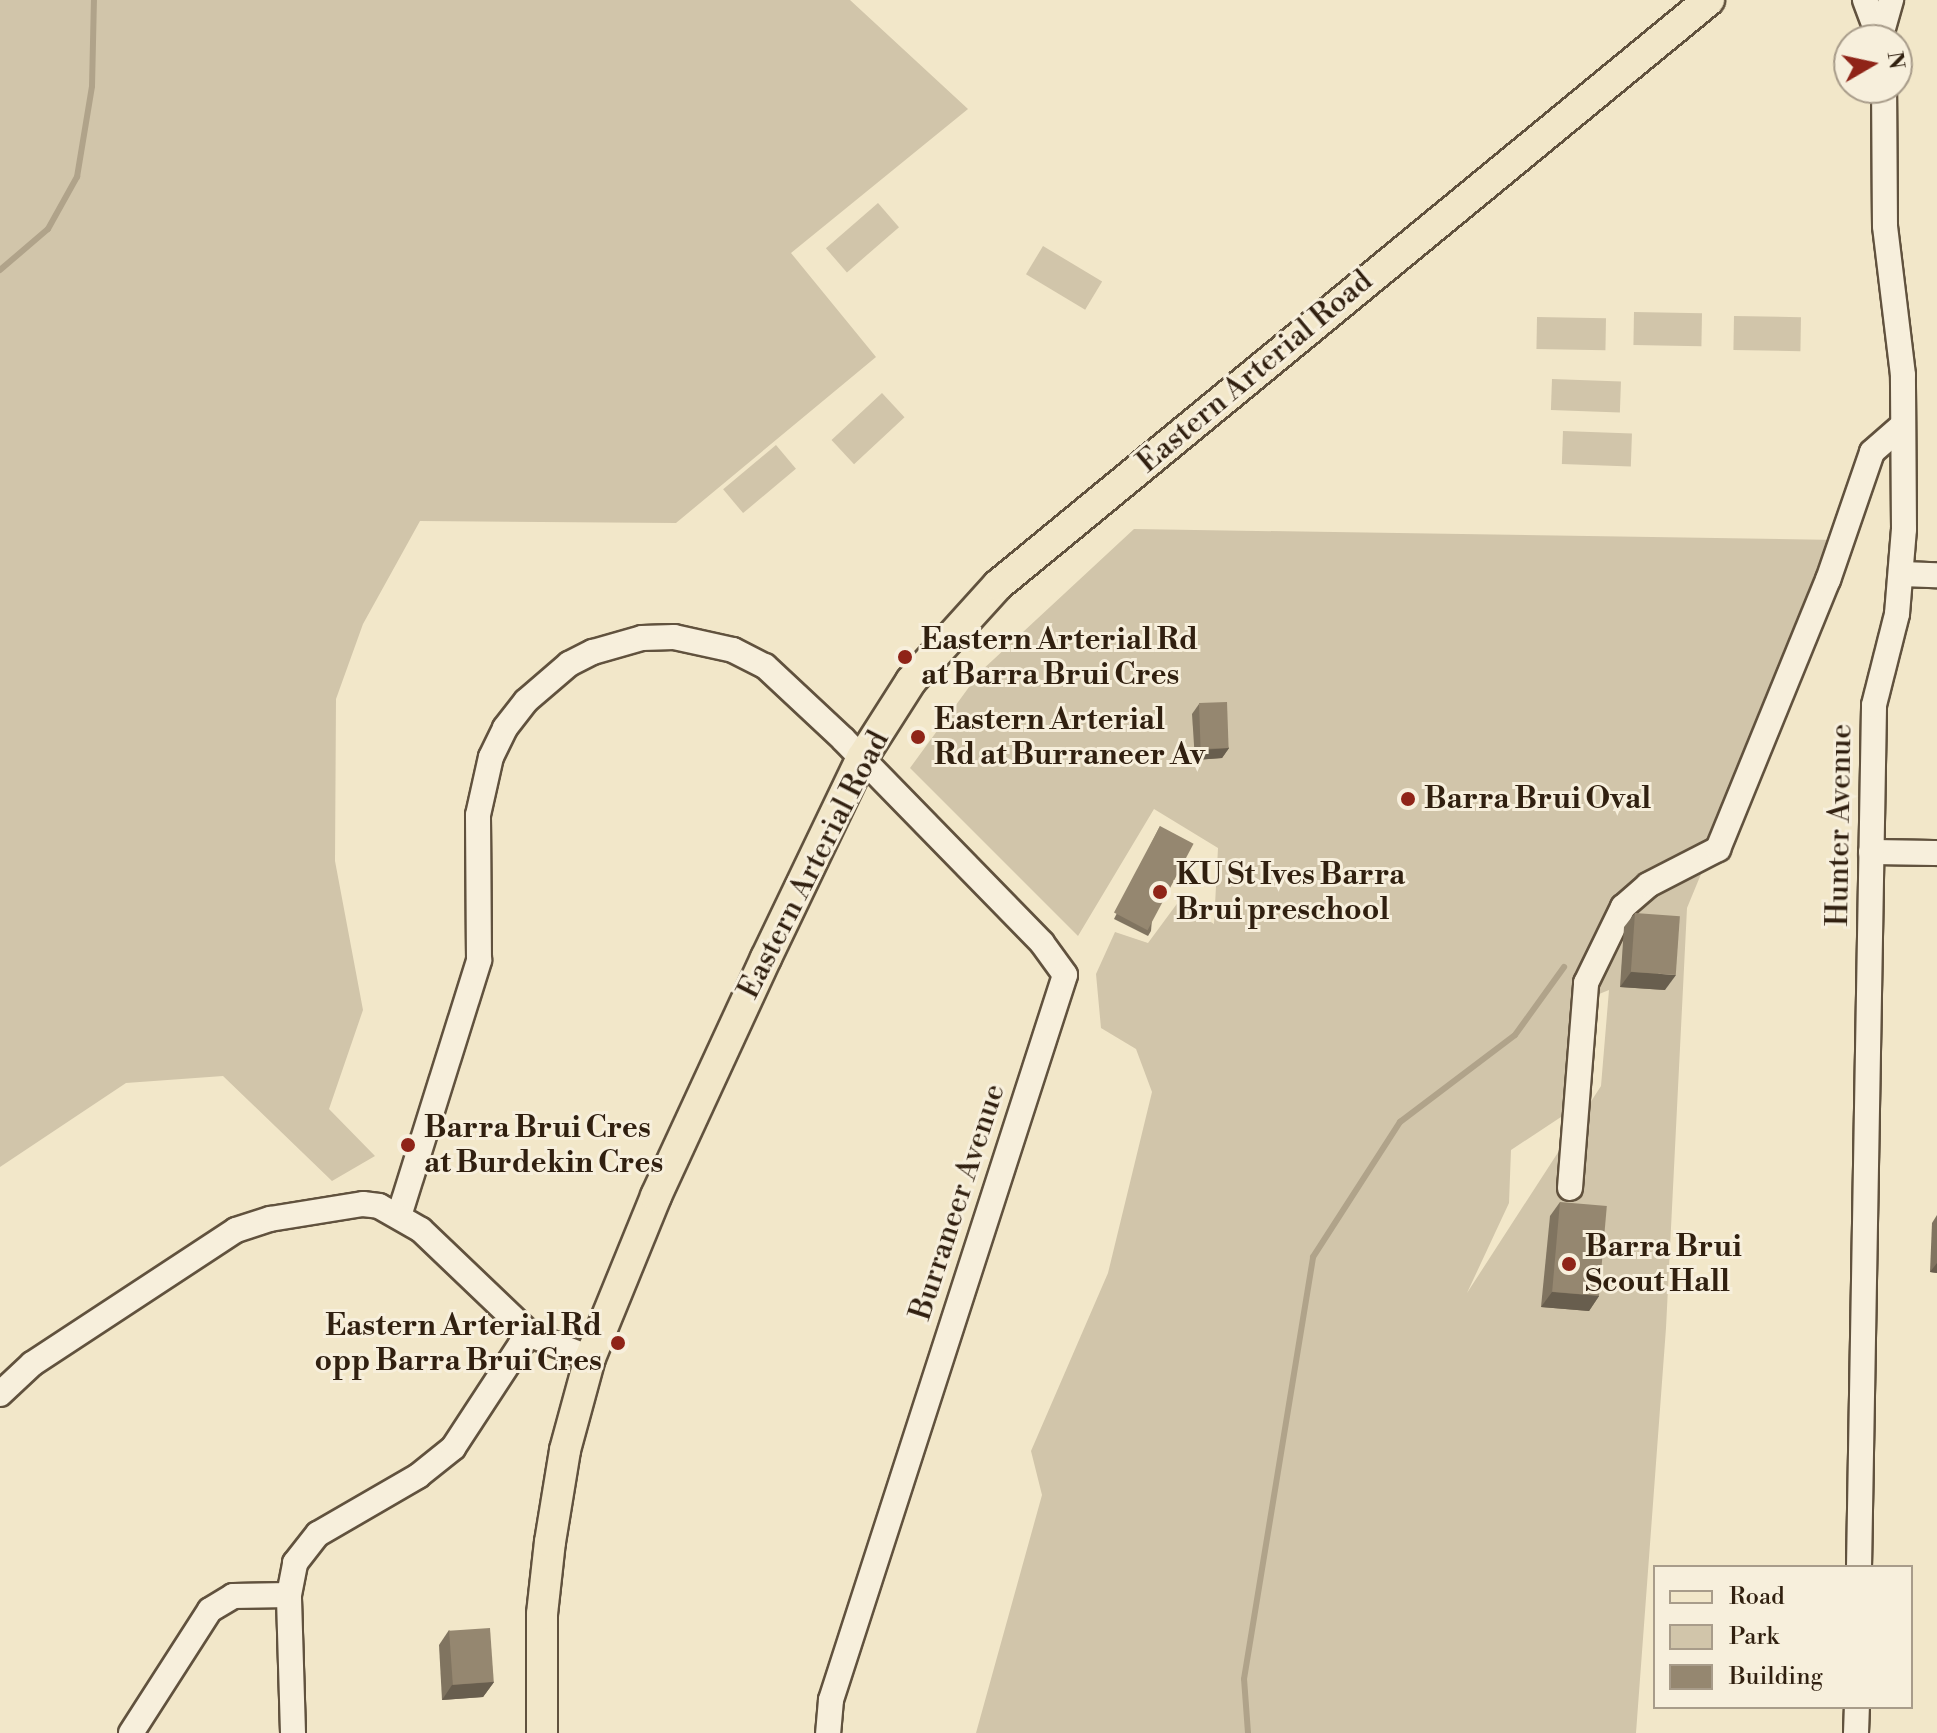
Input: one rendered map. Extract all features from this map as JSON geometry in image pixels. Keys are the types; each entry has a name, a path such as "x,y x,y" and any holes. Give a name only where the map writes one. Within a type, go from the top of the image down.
{"main road":[{"name":"Eastern Arterial Road","path":"542,1733 542,1614 550,1542 565,1450 590,1358 656,1196 862,758 911,681 998,585 1709,0"}],"street":[{"path":"1865,0 1874,24"},
{"path":"1884,24 1891,0"},
{"name":"Hunter Avenue","path":"1859,1565 1874,705 1897,614 1901,574 1903,375 1885,226 1884,104"},
{"path":"1570,1188 1586,983 1623,907 1648,885 1718,849 1828,580 1872,452 1903,425"},
{"path":"1901,574 1937,575"},
{"path":"399,1216 479,960 478,815 482,786 505,728 526,701 569,664 614,644 642,638 701,641 733,650 765,666 862,758"},
{"name":"Burraneer Avenue","path":"828,1733 831,1700 1065,975 1042,943 862,758"},
{"path":"1871,852 1937,853"},
{"path":"0,1394 32,1364 236,1230 270,1219 363,1204 379,1206 421,1230 531,1335 590,1358"},
{"path":"293,1733 289,1595 295,1563 318,1534 418,1476 453,1448 521,1344 531,1335"},
{"path":"131,1733 210,1610 233,1596 289,1595"},
{"path":"1856,1733 1857,1709"}],"green space":[{"path":"0,0 850,0 968,109 791,253 876,357 676,523 420,521 363,624 336,699 335,861 363,1010 329,1109 375,1156 332,1181 223,1076 126,1083 0,1167"},
{"path":"878,203 899,227 847,272 826,248"},
{"path":"1043,246 1102,282 1085,310 1026,274"},
{"path":"1634,312 1702,313 1701,346 1633,345"},
{"path":"1734,316 1801,317 1800,351 1733,350"},
{"path":"1537,317 1606,318 1605,350 1536,349"},
{"path":"1552,379 1621,381 1620,412 1551,410"},
{"path":"882,393 905,417 854,464 832,440"},
{"path":"1563,431 1632,433 1631,466 1562,464"},
{"path":"776,445 796,469 743,513 723,489"},
{"path":"1134,529 1839,540 1687,908 1666,1328 1636,1733 976,1733 1042,1495 1031,1451 1108,1273 1152,1092 1136,1049 1101,1028 1096,974 1115,932 1148,943 1179,901 1214,924 1218,848 1154,809 1078,936 910,768 980,672","holes":["1609,990 1601,1086 1467,1293 1509,1203 1511,1150 1564,1115 1571,1076 1572,1005"]}],"building":[{"path":"1227,702 1229,748 1201,749 1199,703"},
{"path":"1160,826 1194,844 1148,930 1114,913"},
{"path":"1635,913 1680,916 1676,975 1631,972"},
{"name":"Barra Brui Scout Hall","path":"1560,1202 1607,1206 1599,1296 1552,1292"},
{"path":"490,1628 494,1682 453,1685 449,1631"}],"waterway":[{"path":"0,270 48,229 77,177 92,86 94,0"},
{"path":"1248,1733 1244,1679 1313,1257 1400,1122 1515,1035 1564,967"}],"place":[{"name":"Eastern Arterial Rd at Barra Brui Cres","path":"905,657"},
{"name":"Eastern Arterial Rd at Burraneer Av","path":"918,737"},
{"name":"Barra Brui Oval","path":"1408,799"},
{"name":"KU St Ives Barra Brui preschool","path":"1160,892"},
{"name":"Barra Brui Cres at Burdekin Cres","path":"408,1145"},
{"name":"Barra Brui Scout Hall","path":"1569,1264"},
{"name":"Eastern Arterial Rd opp Barra Brui Cres","path":"618,1343"}]}
